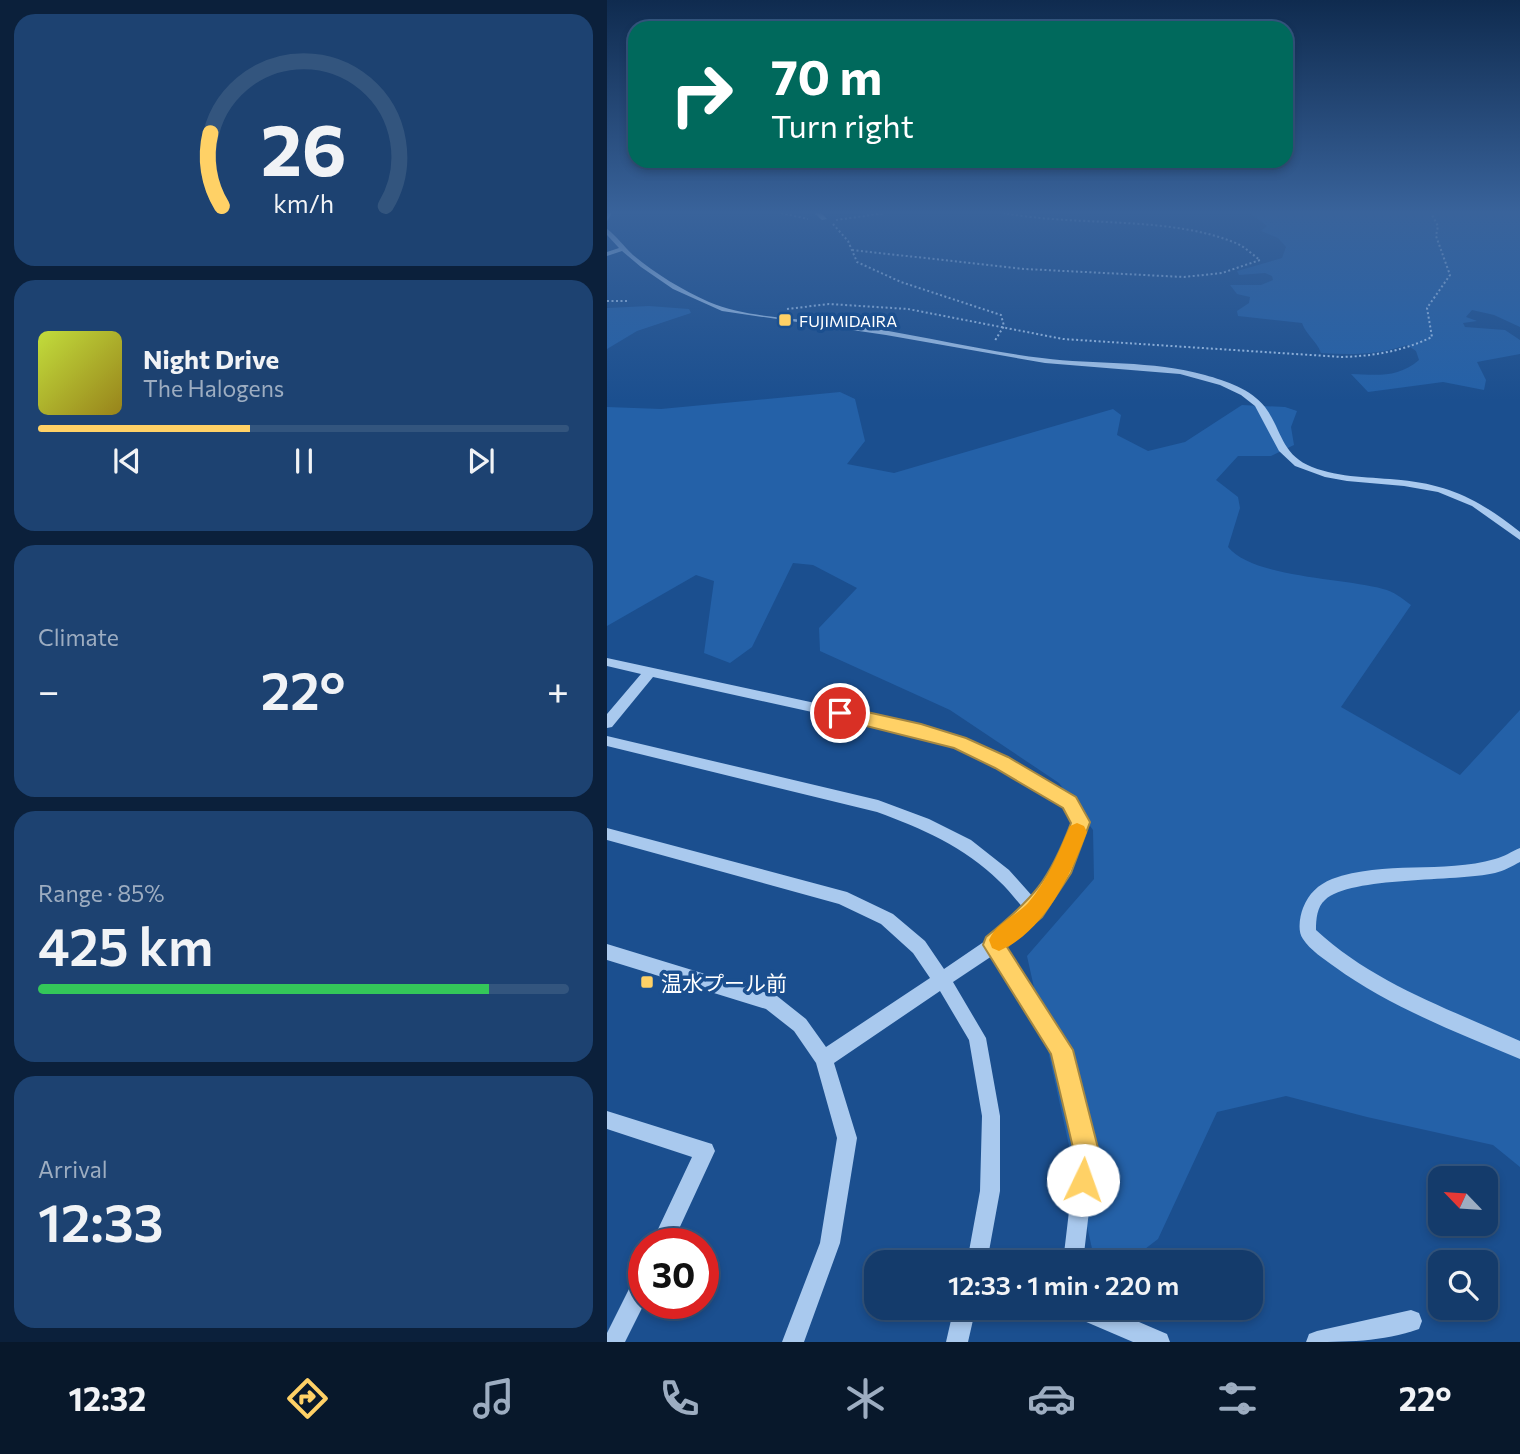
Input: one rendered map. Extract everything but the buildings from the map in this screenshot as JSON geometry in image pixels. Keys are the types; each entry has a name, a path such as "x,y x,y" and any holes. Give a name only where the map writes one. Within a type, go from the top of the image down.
{"street":[{"path":"660,276 704,303 722,309 867,329 1044,360 1179,372 1223,383 1256,402 1263,410 1278,445 1291,459 1305,467 1345,480 1441,490 1470,501 1520,537"},
{"path":"607,662 921,731 960,743 1001,762 1070,803 1081,822 1064,867 1035,910 994,945 824,1059"},
{"path":"607,723 650,672"},
{"path":"607,741 878,806 924,823 966,845 1004,875 1035,910"},
{"path":"607,834 842,897 886,919 919,947 977,1038 991,1116 990,1191 979,1250"},
{"path":"1520,855 1497,866 1336,884 1321,893 1314,902 1308,915 1308,933 1323,950 1371,980 1520,1050"},
{"path":"994,945 1061,1050 1086,1152 1074,1250"},
{"path":"607,952 771,1002 800,1025 824,1059 847,1138 830,1243 793,1342"},
{"path":"607,1120 705,1151 669,1228"},
{"path":"612,1339 628,1310"},
{"path":"957,1342 962,1320"},
{"path":"1108,1320 1159,1342"},
{"path":"1317,1342 1411,1321"}],"path":[{"path":"887,276 1001,315 1006,321 1005,328 988,351"},
{"path":"1157,276 1197,276"},
{"path":"757,315 806,305 829,304 908,309 1063,339 1342,357 1392,354 1432,337 1427,313 1430,302 1450,276"},
{"path":"607,301 627,301"}],"shaded area":[{"path":"1272,276 1520,276 1520,327 1494,315 1472,310 1466,317 1477,321 1463,323 1465,327 1505,330 1520,340 1520,354 1477,362 1486,380 1484,390 1443,382 1368,392 1351,374 1395,373 1419,360 1416,351 1407,345 1364,354 1321,353 1302,323 1238,316 1237,311 1249,303 1250,297 1237,294 1230,285 1261,285 1273,280"},
{"path":"649,306 689,309 691,313 637,331 607,349 607,308"},
{"path":"840,392 855,399 865,441 847,464 894,473 1113,409 1121,415 1117,435 1148,451 1185,442 1242,405 1285,407 1297,411 1291,427 1294,445 1271,456 1238,456 1216,480 1238,497 1240,508 1228,547 1240,557 1257,565 1300,576 1387,590 1411,605 1341,707 1460,775 1520,710 1520,1167 1493,1145 1286,1096 1217,1112 1158,1239 1144,1250 1092,1250 1027,956 1094,879 1093,830 1059,783 950,710 820,651 819,628 857,588 813,565 793,563 752,647 730,663 704,653 714,581 696,575 607,626 607,407 661,409"}],"slow traffic":[{"path":"999,940 1035,910 1064,867 1077,832"}],"place":[{"name":"FUJIMIDAIRA","path":"785,320"},
{"name":"温水プール前","path":"647,982"}],"route":[{"path":"840,713 921,731 960,743 1001,762 1070,803 1081,822 1064,867 1035,910 994,945 1061,1050 1086,1152 1083,1180"}]}
